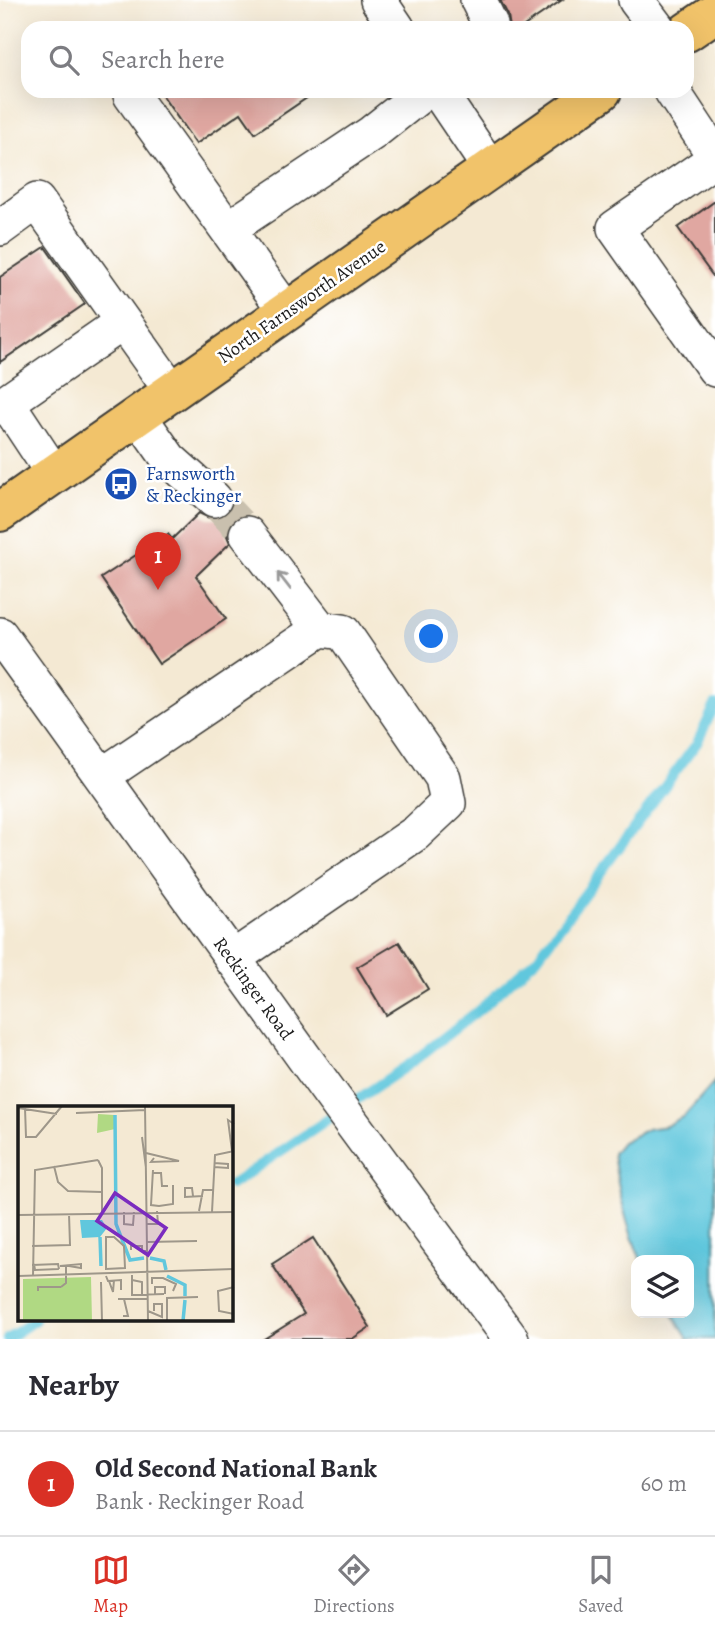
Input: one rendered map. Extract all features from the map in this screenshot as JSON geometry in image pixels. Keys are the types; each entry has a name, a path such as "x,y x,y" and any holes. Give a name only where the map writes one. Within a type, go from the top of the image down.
{"main road":[{"path":"694,27 715,13"},
{"name":"North Farnsworth Avenue","path":"0,512 592,98"}],"street":[{"path":"378,0 392,21"},
{"path":"478,0 488,21"},
{"path":"636,0 652,21"},
{"path":"133,98 286,311"},
{"path":"228,229 372,133 416,98"},
{"path":"443,98 490,168"},
{"path":"677,98 715,157 615,228 715,369"},
{"path":"0,228 37,201 172,391"},
{"path":"54,474 3,405 123,322"},
{"path":"138,415 169,458 214,499"},
{"path":"247,534 320,629"},
{"path":"102,776 320,629 343,632 443,778 448,803 416,833 233,959"},
{"name":"Reckinger Road","path":"0,635 507,1338"}],"water":[{"path":"715,1081 715,1339 688,1339 675,1318 694,1318 694,1255 639,1255 623,1207 613,1153 622,1142 647,1129 666,1126 684,1116"}],"building":[{"path":"500,0 562,0 531,21 509,21"},
{"path":"164,98 307,98 255,133 241,113 196,144"},
{"path":"715,201 715,279 678,228"},
{"path":"45,247 85,304 0,362 0,277"},
{"path":"232,506 241,515 229,526 227,536 230,543 196,576 226,619 159,664 101,578 168,534 172,539 199,513 209,518 220,518 229,513"},
{"path":"399,942 428,989 386,1015 357,967"},
{"path":"313,1238 370,1327 352,1339 264,1339 304,1314 272,1264"}],"waterway":[{"path":"233,1184 411,1063 479,1010 537,958 697,743 715,705"},
{"path":"7,1339 32,1322"}],"tunnel":[{"path":"214,499 247,534"}],"place":[{"name":"Farnsworth & Reckinger","path":"121,484"},
{"name":"Old Second National Bank","path":"158,590"}]}
